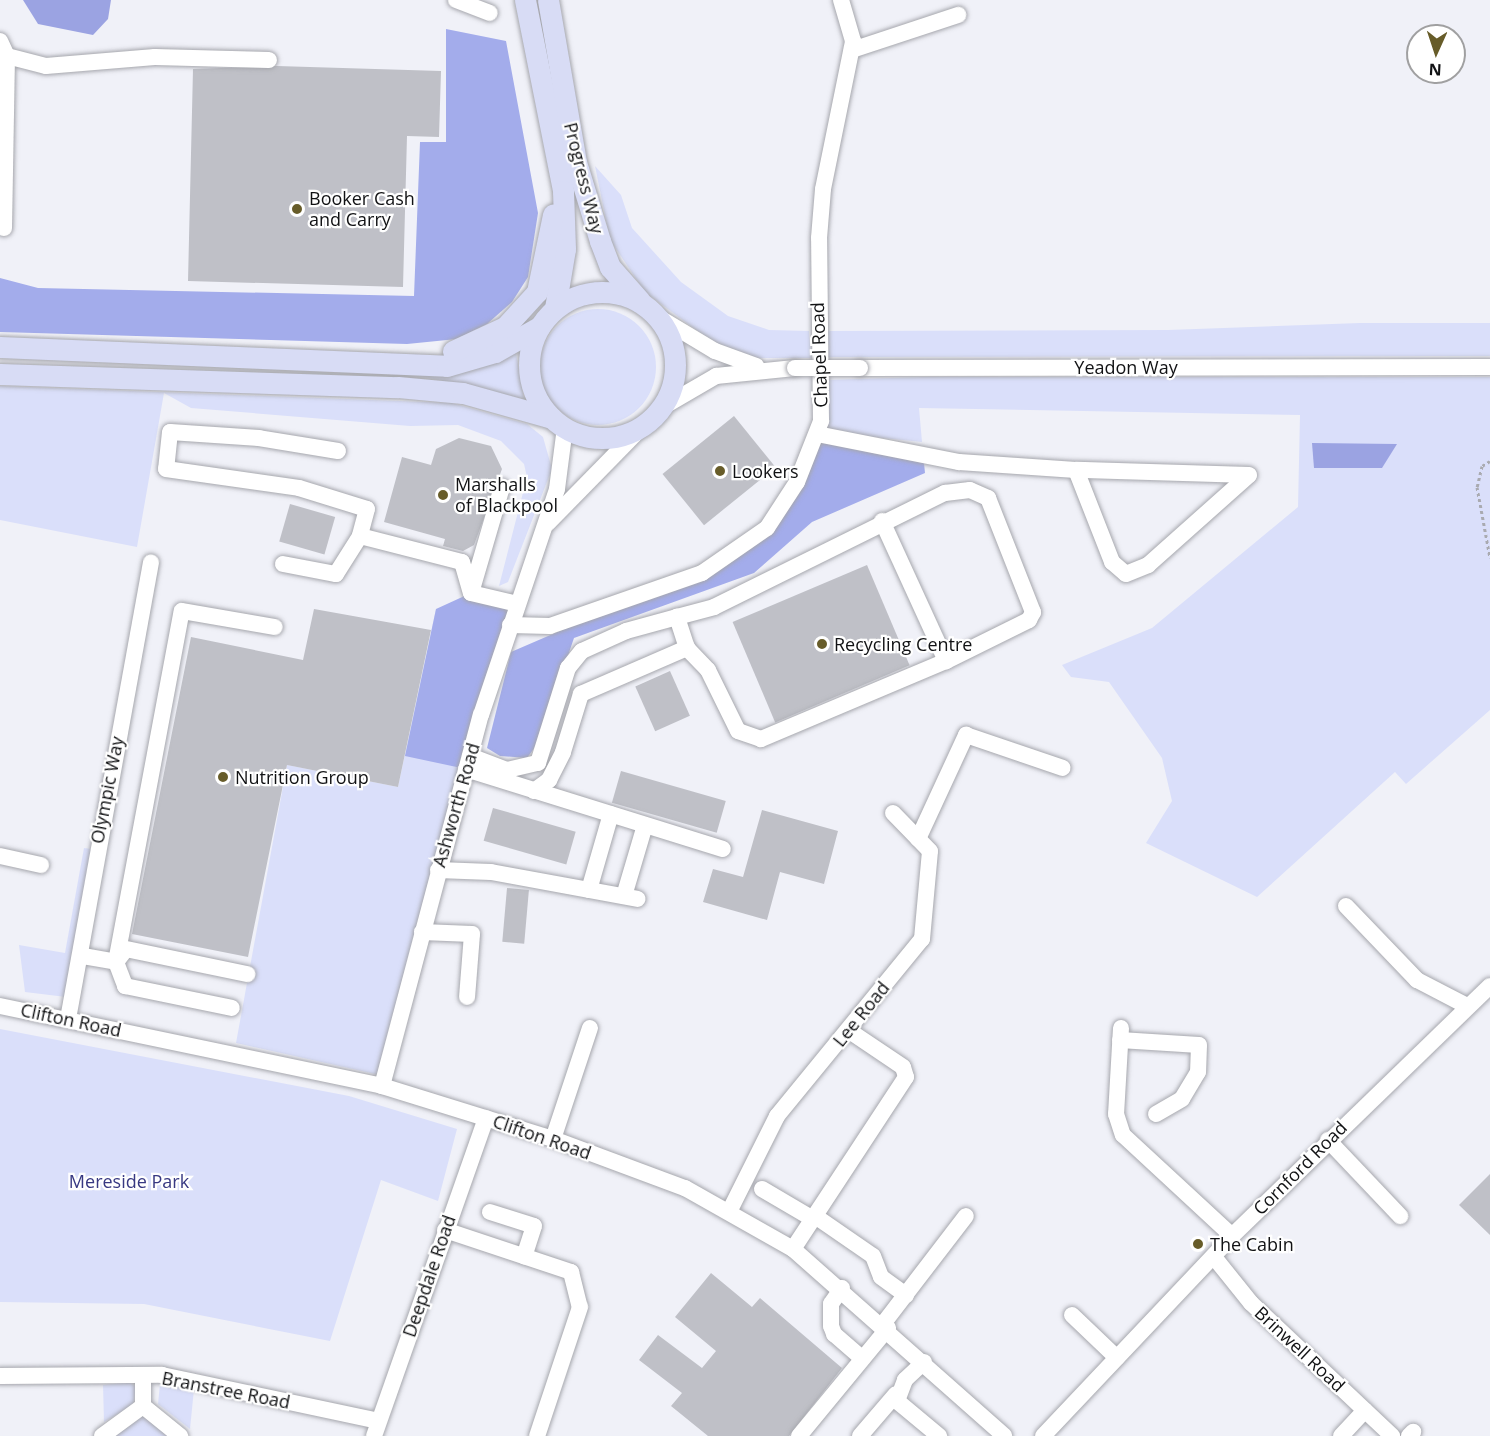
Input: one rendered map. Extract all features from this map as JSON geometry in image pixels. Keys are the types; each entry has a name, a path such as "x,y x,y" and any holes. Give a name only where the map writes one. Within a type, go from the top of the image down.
{"main road":[{"name":"Progress Way","path":"525,0 556,163 565,249 555,308"},
{"name":"Progress Way","path":"548,0 576,162 600,241 610,267 650,310"},
{"path":"402,362 478,343 526,307 546,265 556,163"},
{"path":"0,347 463,363 539,327 555,308 600,291 650,310 669,336 675,360 672,385 661,408 644,425 607,438 463,393 398,387 0,374"},
{"path":"539,327 529,375 537,399 558,423"}],"street":[{"path":"456,0 490,13"},
{"name":"Chapel Road","path":"510,625 550,626 733,556 777,514 817,434 823,189 852,50 841,0"},
{"path":"852,50 958,15"},
{"path":"4,228 4,48 46,66 155,57 269,60"},
{"name":"Yeadon Way","path":"650,310 715,351 762,368"},
{"name":"Yeadon Way","path":"661,408 699,382 762,368 1490,367"},
{"name":"Ashworth Road","path":"382,1086 468,762 510,625 557,489 558,423"},
{"name":"Ashworth Road","path":"543,528 644,425"},
{"path":"283,564 336,574 360,536 367,509 298,488 166,469 170,432 259,438 338,451"},
{"path":"817,434 886,443 959,462 1076,470 1249,475 1136,574 1112,562 1076,470"},
{"path":"471,593 502,487"},
{"path":"468,762 507,770 538,764 568,668 582,651 677,617 714,607 882,521 945,493 970,490 988,498 997,510 1033,612 1029,620 946,661 752,739 738,731 708,670 687,648 677,617"},
{"path":"882,521 946,661"},
{"path":"360,536 462,562 471,593"},
{"name":"Olympic Way","path":"68,1019 83,956 92,870 151,562"},
{"path":"471,593 518,604"},
{"path":"232,1008 126,986 116,962 182,611 274,627"},
{"path":"534,791 549,780 563,752 581,694 687,648"},
{"path":"918,839 966,735 1063,768"},
{"path":"468,762 534,791 723,849"},
{"name":"Lee Road","path":"730,1210 777,1116 922,939 930,851 893,813"},
{"path":"589,890 611,814"},
{"path":"438,870 491,872 631,898 645,825"},
{"path":"0,856 41,865"},
{"path":"1346,906 1417,980 1464,1005"},
{"path":"422,933 472,934 467,997"},
{"path":"116,962 126,949 247,975"},
{"path":"83,956 116,962"},
{"name":"Cornford Road","path":"1043,1436 1232,1236 1464,1005 1490,986"},
{"name":"Clifton Road","path":"0,1006 382,1086 553,1139 730,1210 793,1249 842,1288 1004,1436"},
{"path":"553,1139 591,1028"},
{"path":"793,1249 906,1077 903,1067 848,1030"},
{"path":"1156,1114 1182,1099 1198,1072 1199,1045 1121,1034 1116,1114 1123,1136 1232,1236"},
{"name":"Deepdale Road","path":"376,1429 486,1118"},
{"path":"1328,1140 1400,1216"},
{"path":"762,1189 814,1218 873,1256 881,1276 906,1295"},
{"path":"490,1212 534,1226 524,1256"},
{"path":"799,1436 862,1358 966,1216"},
{"path":"445,1230 572,1272 580,1307 537,1436"},
{"name":"Brinwell Road","path":"1214,1257 1251,1303 1392,1436"},
{"path":"842,1288 831,1304 834,1334 862,1358"},
{"path":"1072,1315 1117,1359"},
{"path":"860,1436 924,1362"},
{"name":"Branstree Road","path":"0,1376 143,1376 376,1429"},
{"path":"143,1376 143,1406"},
{"path":"896,1394 897,1401 939,1436"},
{"path":"102,1436 143,1406"},
{"path":"143,1406 180,1436"},
{"path":"1341,1436 1365,1410"}],"path":[{"path":"1490,461 1482,466 1477,488 1490,558"}],"green space":[{"path":"595,166 621,195 632,228 681,282 728,316 769,330 809,331 811,358 752,358 711,341 645,292 610,240"},
{"path":"598,309 620,313 639,326 652,345 656,367 652,389 639,408 620,421 598,425 576,421 557,408 544,389 540,367 544,345 557,326 576,313"},
{"path":"1360,323 1490,323 1490,356 826,357 825,331 1168,330"},
{"path":"516,353 524,399 416,375 457,371"},
{"path":"924,377 1490,377 1490,710 1406,784 1395,772 1257,897 1146,843 1172,801 1162,758 1109,682 1071,677 1062,665 1152,628 1298,507 1300,415 919,408 922,442 823,432 827,380"},
{"path":"0,386 452,403 527,424 543,437 552,469 508,582 499,586 527,477 524,464 501,441 458,425 410,426 191,408 164,393 137,547 0,520"},
{"path":"518,604 384,1076 236,1043 287,765 398,787 436,609"},
{"path":"84,848 92,849 66,997 25,992 19,945 65,953"},
{"name":"Mereside Park","path":"0,1029 349,1096 457,1129 438,1201 381,1180 330,1341 144,1304 0,1302"},
{"path":"129,1382 136,1387 133,1405 104,1422 103,1385"},
{"path":"160,1384 194,1389 190,1429 158,1404"},
{"path":"143,1406 180,1436 102,1436"}],"shaded area":[{"path":"23,0 111,0 108,19 93,35 38,24"},
{"path":"446,29 506,41 538,213 528,277 512,302 487,324 457,339 407,344 0,332 0,278 38,288 414,296 420,142 446,142"},
{"path":"822,435 923,453 925,473 812,522 754,573 574,638 538,743 527,758 500,756 487,748 511,652 752,548"},
{"path":"1312,443 1397,444 1382,468 1314,468"},
{"path":"471,593 518,604 466,769 405,756 436,609"}],"building":[{"name":"Booker Cash and Carry","path":"277,66 441,71 439,137 407,136 403,287 188,281 193,69"},
{"name":"Lookers","path":"734,416 776,467 704,525 663,474"},
{"name":"Marshalls of Blackpool","path":"459,438 491,446 502,469 474,545 463,551 443,546 445,539 384,522 402,457 431,465 436,449"},
{"path":"290,504 335,517 324,554 279,541"},
{"name":"Recycling Centre","path":"867,565 910,665 775,722 733,622"},
{"name":"Nutrition Group","path":"314,609 431,630 398,787 287,765 248,957 132,934 191,637 303,660"},
{"path":"670,671 690,716 655,731 635,686"},
{"path":"621,771 726,801 717,833 612,803"},
{"path":"493,808 576,832 566,864 484,841"},
{"path":"762,810 838,831 824,884 780,872 767,920 703,902 713,869 743,877"},
{"path":"507,888 529,890 524,944 502,942"},
{"path":"1490,1174 1490,1235 1459,1205"},
{"path":"711,1273 752,1307 760,1298 842,1368 789,1436 708,1436 671,1406 682,1393 639,1360 658,1335 702,1368 716,1351 675,1317"}],"place":[{"name":"Booker Cash and Carry","path":"297,209"},
{"name":"Lookers","path":"720,471"},
{"name":"Marshalls of Blackpool","path":"443,495"},
{"name":"Recycling Centre","path":"822,644"},
{"name":"Nutrition Group","path":"223,777"},
{"name":"The Cabin","path":"1198,1244"}]}
